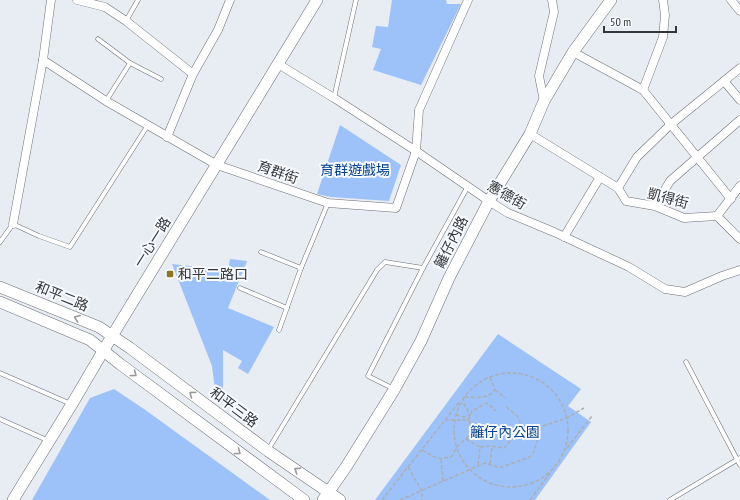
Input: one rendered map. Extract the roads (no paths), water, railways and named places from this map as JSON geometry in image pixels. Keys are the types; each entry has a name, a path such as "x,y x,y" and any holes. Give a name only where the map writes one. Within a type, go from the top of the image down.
{"street":[{"path":"13,224 43,60 51,0"},
{"path":"77,0 105,7 126,21 193,74"},
{"path":"167,137 193,74 218,30 230,0"},
{"name":"一心一路","path":"13,500 317,0"},
{"name":"育群街","path":"43,60 106,101 217,165 328,203 396,208 416,151 419,110 468,0"},
{"path":"544,101 538,76 554,12 552,0"},
{"name":"籬仔內路","path":"326,496 394,390 421,341 449,278 488,202 530,134 544,101 573,52 611,0"},
{"path":"643,90 664,37 665,16 663,0"},
{"path":"731,0 740,11"},
{"path":"573,52 643,90 731,199"},
{"name":"憲德街","path":"278,64 416,151 468,186 488,202 508,213 628,267 665,289 685,292 740,270"},
{"path":"618,188 637,157 670,125 740,68"},
{"path":"724,81 740,100"},
{"path":"655,206 670,181 740,120"},
{"name":"凱得街","path":"530,134 618,188 626,201 655,206 684,218 718,216"},
{"path":"564,237 600,177"},
{"path":"740,186 718,216 740,238"},
{"name":"和平二路","path":"0,287 99,327 112,336"},
{"path":"0,302 90,340 304,500"},
{"name":"和平三路","path":"112,336 268,451 326,496 340,500"}],"lane":[{"path":"126,21 138,0"},
{"path":"334,98 356,0"},
{"path":"98,39 130,63 161,79"},
{"path":"106,101 130,63"},
{"path":"0,242 13,224 39,236 70,247 148,125"},
{"path":"394,390 368,376 423,268 468,186"},
{"path":"279,330 301,268 328,203"},
{"path":"261,252 301,268"},
{"path":"268,451 377,270 385,262 423,268"},
{"path":"240,288 287,308"},
{"path":"686,362 738,458 740,465"},
{"path":"0,373 72,404"},
{"path":"0,419 50,441"},
{"path":"670,500 738,458"}],"place":[{"name":"和平二路口","path":"170,274"}],"park label":[{"name":"育群遊戲場","path":"355,170"},
{"name":"籬仔內公園","path":"505,432"}]}
